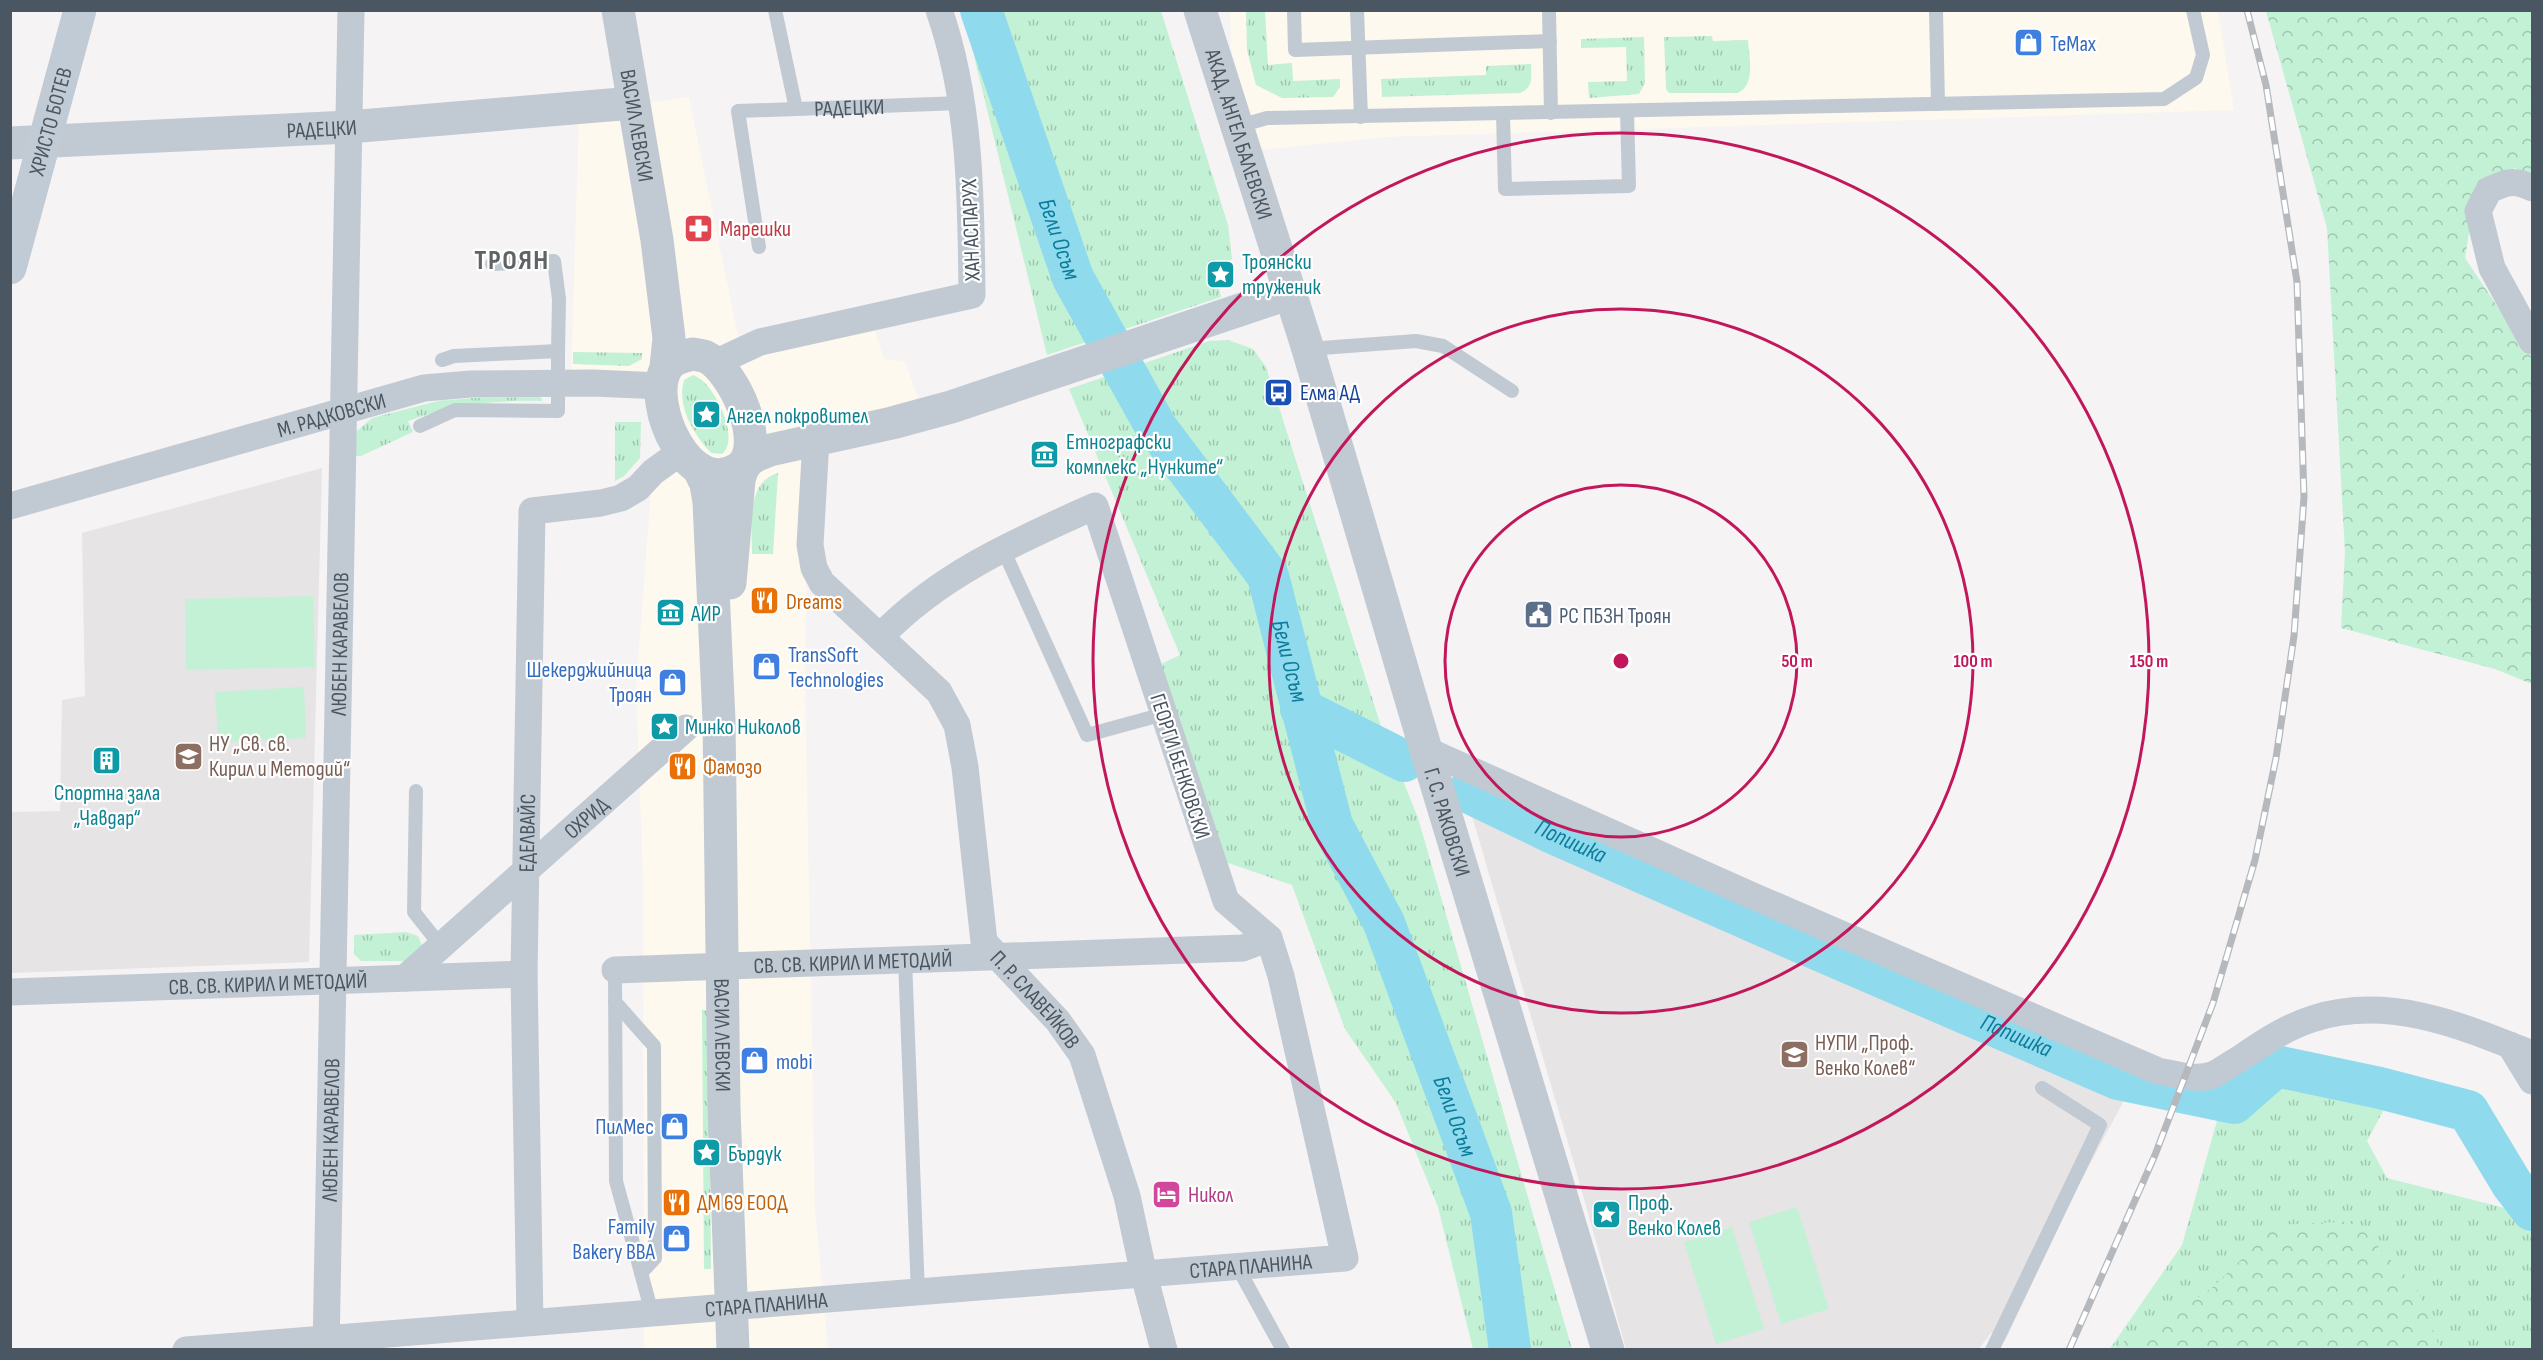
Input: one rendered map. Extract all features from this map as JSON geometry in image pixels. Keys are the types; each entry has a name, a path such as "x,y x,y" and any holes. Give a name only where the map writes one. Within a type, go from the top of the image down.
{"main road":[{"name":"ХРИСТО БОТЕВ","path":"10,268 80,10"}],"street":[{"name":"ЛЮБЕН КАРАВЕЛОВ","path":"326,1343 351,10"},
{"name":"ВАСИЛ ЛЕВСКИ","path":"618,10 657,240 669,338 664,377"},
{"name":"ХАН АСПАРУХ","path":"710,359 760,342 972,295 971,206 962,103 939,10"},
{"name":"АКАД. АНГЕЛ БАЛЕВСКИ","path":"1200,10 1290,293"},
{"name":"РАДЕЦКИ","path":"10,143 349,127 633,103"},
{"path":"2532,188 2519,182 2506,183 2489,190 2478,211 2492,268 2532,341"},
{"name":"ВАСИЛ ЛЕВСКИ","path":"657,240 691,333 710,359"},
{"path":"743,465 749,452 749,434 744,410 735,389 710,359 693,354 680,357 664,377 665,416 670,432 691,461 715,476 730,474 743,465 756,455 770,450 951,407 1290,293"},
{"name":"Г. С. РАКОВСКИ","path":"1290,293 1608,1350"},
{"name":"М. РАДКОВСКИ","path":"10,506 424,388 471,384 559,383 664,377"},
{"path":"744,410 756,423 782,433 804,434 860,430"},
{"name":"П. Р. СЛАВЕЙКОВ","path":"816,439 810,545 814,568 822,583 939,692 957,725 965,767 984,942 1058,1021 1082,1055 1127,1196 1144,1275 1164,1350"},
{"name":"ВАСИЛ ЛЕВСКИ","path":"691,461 706,483 709,502 719,720 722,967 733,1350"},
{"name":"ЕДЕЛВАЙС","path":"530,1322 524,974 532,511 601,504 621,498 638,488 653,472 691,461"},
{"name":"ВАСИЛ ЛЕВСКИ","path":"719,720 739,480 743,465"},
{"name":"ГЕОРГИ БЕНКОВСКИ","path":"880,637 905,611 942,584 1003,549 1095,506 1226,901 1269,938"},
{"name":"ОХРИД","path":"405,978 686,728"},
{"path":"1426,750 1753,896 2158,1071 2186,1077 2212,1076 2274,1036 2310,1019 2356,1011 2403,1011 2426,1016 2521,1050 2532,1081"},
{"name":"СВ. СВ. КИРИЛ И МЕТОДИЙ","path":"615,970 1243,948 1269,938"},
{"name":"СТАРА ПЛАНИНА","path":"186,1350 326,1343 530,1322 918,1294 1345,1258 1281,976 1269,938"},
{"name":"СВ. СВ. КИРИЛ И МЕТОДИЙ","path":"10,993 524,974"}],"lane":[{"path":"775,10 796,109"},
{"path":"1293,10 1295,50 1550,41"},
{"path":"1357,10 1361,117"},
{"path":"1549,10 1551,113"},
{"path":"1936,10 1938,104"},
{"path":"1236,127 1267,118 2164,99 2196,78 2204,55 2193,10"},
{"name":"РАДЕЦКИ","path":"759,247 738,111 962,103"},
{"path":"1503,114 1505,189 1606,187 1629,186 1627,111"},
{"path":"420,426 455,410 558,411 559,299 554,261 492,264"},
{"path":"1308,349 1416,341 1430,343 1443,346 1512,391"},
{"path":"442,360 454,356 558,351"},
{"path":"1003,549 1087,735 1164,714"},
{"path":"416,791 414,912 440,945"},
{"path":"905,960 918,1294"},
{"path":"615,970 616,1181 652,1313"},
{"path":"615,1002 654,1046 655,1258 641,1273"},
{"path":"1992,1350 2100,1125 2042,1088"},
{"path":"1238,1268 1283,1350"}],"shaded area":[{"path":"1230,11 2218,11 2234,110 1388,137 1260,150 1231,49"},
{"path":"689,97 740,346 870,316 884,359 905,362 920,404 812,445 807,546 805,676 815,1208 828,1349 644,1349 643,882 636,686 652,477 673,450 655,379 571,379 579,113"},
{"name":"НУ „Св. св. Кирил и Методий“","path":"322,468 309,962 11,973 10,812 60,811 62,700 85,696 82,533"},
{"name":"НУПИ „Проф. Венко Колев“","path":"1467,799 1546,844 2129,1091 2073,1196 2005,1341 1991,1333 1978,1350 1626,1349"}],"green space":[{"path":"963,11 1161,11 1228,225 1232,259 1225,265 1214,268 1221,297 1047,355"},
{"path":"1246,11 1265,11 1268,65 1292,63 1293,81 1340,79 1340,87 1333,97 1282,98 1256,85 1247,50"},
{"path":"2266,11 2532,11 2532,179 2515,168 2476,188 2465,258 2532,358 2532,684 2495,669 2341,628 2345,552 2327,228"},
{"path":"1712,36 1713,41 1748,40 1750,70 1744,89 1738,93 1669,93 1666,89 1664,37"},
{"path":"1644,37 1645,83 1639,94 1589,98 1588,82 1627,81 1626,47 1581,48 1581,39"},
{"path":"1531,64 1530,85 1520,93 1382,97 1381,79 1486,75 1486,66"},
{"path":"1228,340 1253,349 1266,367 1381,726 1418,818 1572,1349 1473,1349 1438,1207 1396,1103 1345,1029 1292,885 1211,857 1151,669 1180,655 1069,389 1209,341"},
{"path":"573,352 642,353 642,359 629,366 573,364"},
{"path":"693,375 709,388 727,424 727,447 722,454 711,453 688,420 682,400 682,390 684,380"},
{"path":"541,397 542,401 474,404 425,415 408,421 413,432 361,456 355,456 354,443 357,431 372,418 438,401"},
{"path":"615,422 641,422 640,458 624,476 615,481"},
{"path":"778,473 773,554 752,554 755,496 767,478"},
{"path":"313,596 315,667 186,670 185,599"},
{"path":"304,687 306,738 218,742 215,692"},
{"path":"1468,782 2143,1065 2129,1091 1546,844 1467,799 1463,790"},
{"path":"406,932 418,936 423,948 407,961 361,961 354,954 354,935"},
{"path":"702,1010 709,1010 711,1269 704,1269"},
{"path":"2296,1075 2389,1100 2367,1141 2387,1178 2532,1215 2532,1349 2440,1349 2437,1342 2214,1286 2180,1311 2109,1350 2182,1245 2227,1085 2254,1084"},
{"path":"1797,1207 1829,1309 1781,1324 1749,1222"},
{"path":"2354,1221 2417,1288 2440,1349 2110,1349 2180,1311 2214,1286 2277,1225"},
{"path":"1732,1227 1764,1329 1716,1344 1684,1242"}],"waterway":[{"name":"Бели Осъм","path":"981,10 1073,278 1156,427 1268,576 1332,825 1384,923 1491,1213 1510,1350"},
{"name":"Попишка","path":"1301,709 1404,761"},
{"name":"Попишка","path":"1468,792 1553,833 2118,1079 2234,1103 2276,1066 2380,1088 2468,1111 2512,1184 2532,1210"}],"railway":[{"path":"2069,1350 2155,1155 2213,1003 2255,860 2276,758 2294,636 2304,497 2297,282 2266,85 2247,10"}],"place":[{"name":"ТеМах","path":"2029,43"},
{"name":"Марешки","path":"699,228"},
{"name":"Троянски труженик","path":"1221,274"},
{"name":"Елма АД","path":"1279,392"},
{"name":"Ангел покровител","path":"706,415"},
{"name":"Етнографски комплекс „Нунките“","path":"1045,454"},
{"name":"Dreams","path":"765,601"},
{"name":"АИР","path":"670,613"},
{"name":"РС ПБЗН Троян","path":"1538,615"},
{"name":"TransSoft Technologies","path":"767,667"},
{"name":"Шекерджийница Троян","path":"673,682"},
{"name":"Минко Николов","path":"664,726"},
{"name":"НУ „Св. св. Кирил и Методий“","path":"188,756"},
{"name":"Спортна зала „Чавдар“","path":"107,760"},
{"name":"Фамозо","path":"682,766"},
{"name":"НУПИ „Проф. Венко Колев“","path":"1794,1055"},
{"name":"mobi","path":"755,1061"},
{"name":"ПилМес","path":"675,1126"},
{"name":"Бърдук","path":"707,1153"},
{"name":"Никол","path":"1167,1194"},
{"name":"ДМ 69 ЕООД","path":"676,1202"},
{"name":"Проф. Венко Колев","path":"1607,1215"},
{"name":"Family Bakery BBA","path":"676,1239"}],"district":[{"name":"ТРОЯН","path":"512,259"}]}
